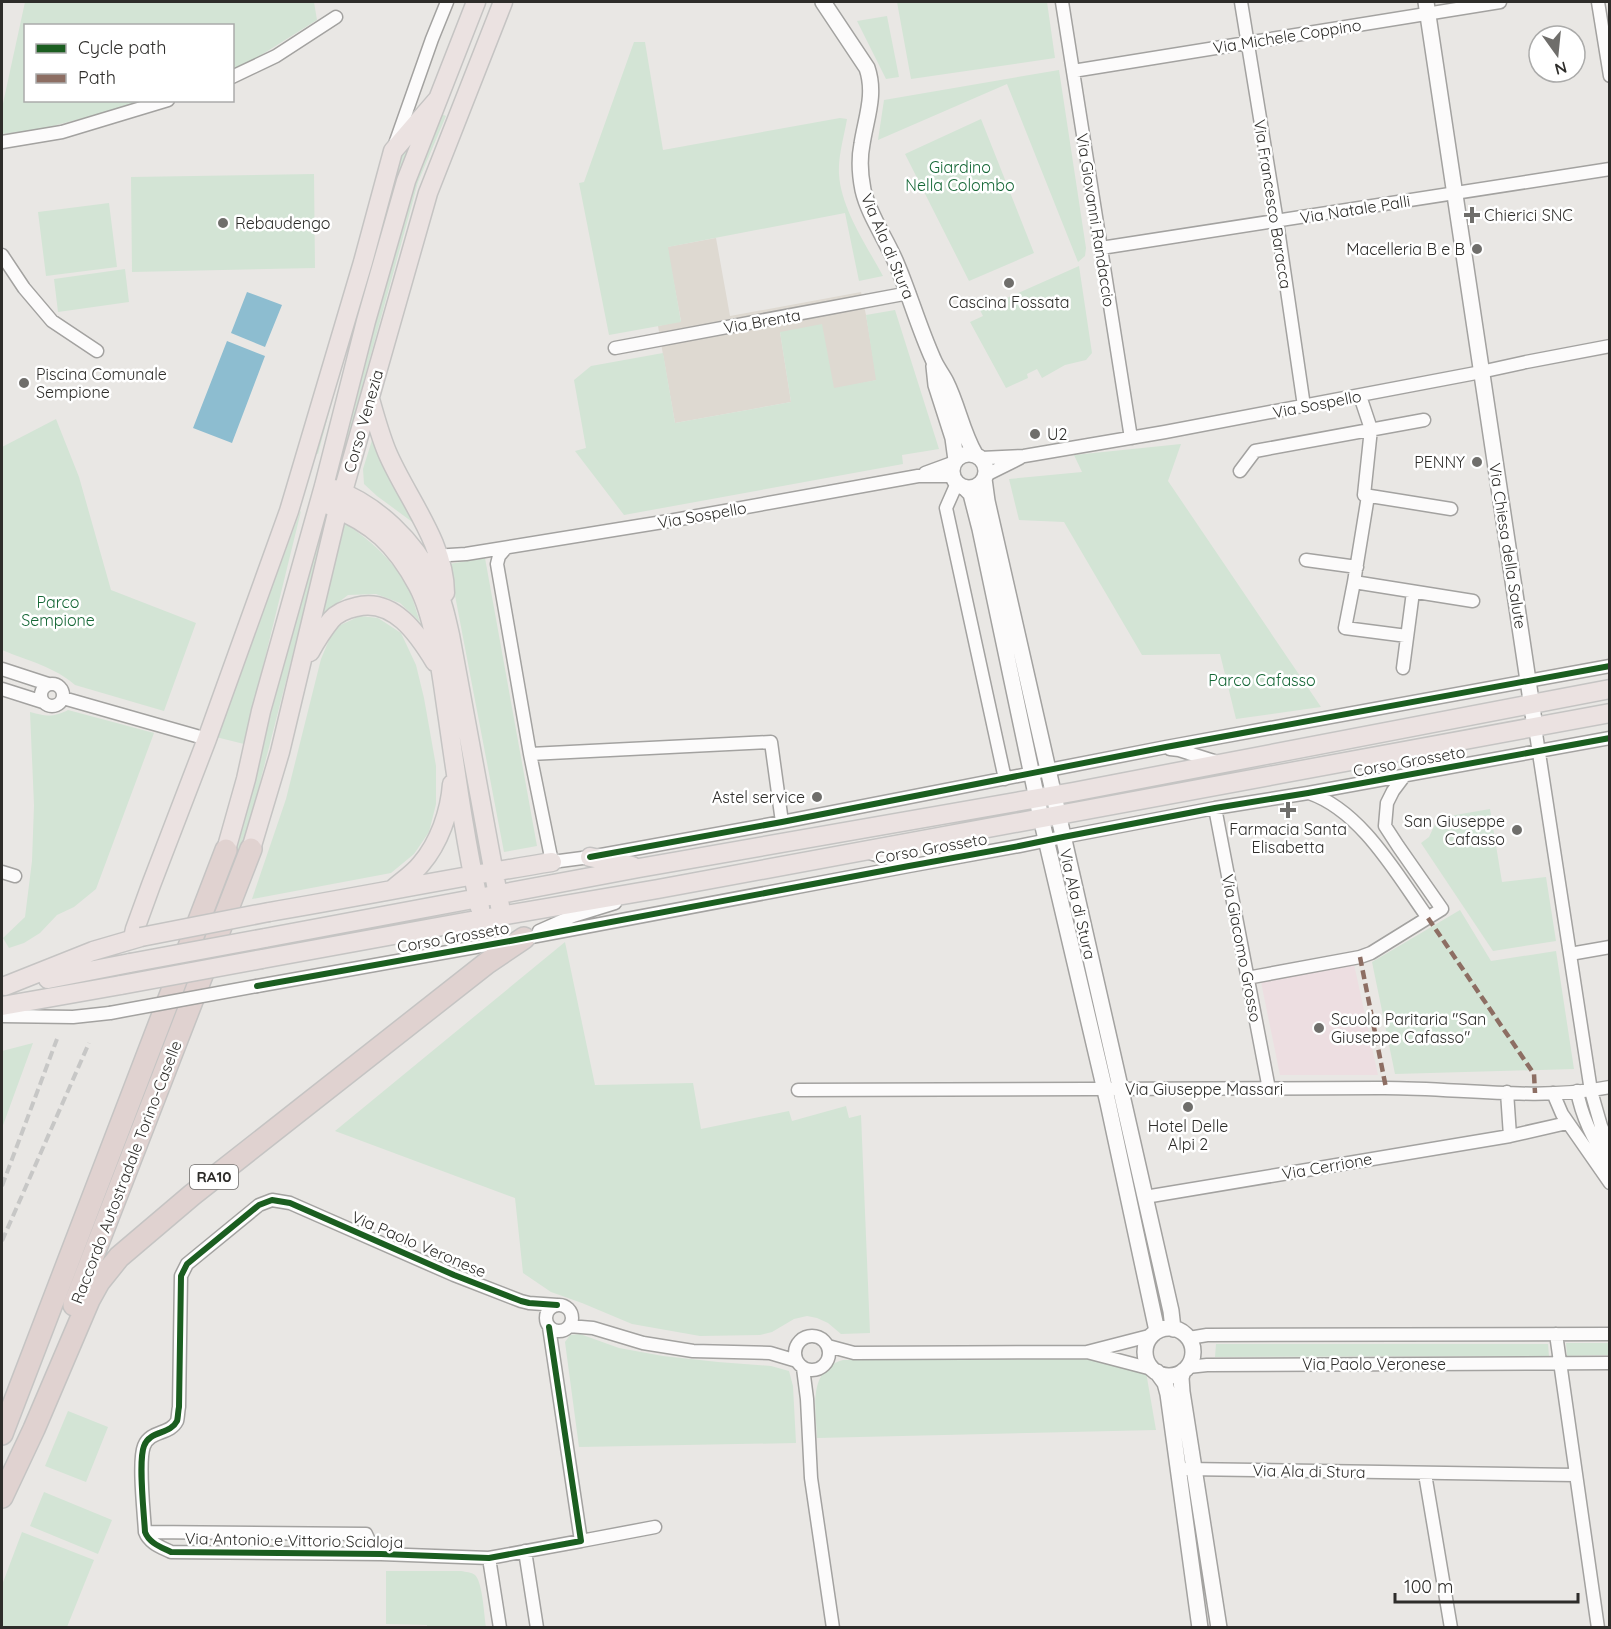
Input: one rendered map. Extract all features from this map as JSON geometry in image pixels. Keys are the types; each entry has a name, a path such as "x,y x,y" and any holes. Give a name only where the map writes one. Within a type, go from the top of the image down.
{"highway":[{"name":"Raccordo Autostradale Torino-Caselle","path":"2,1434 226,849"},
{"name":"Raccordo Autostradale Torino-Caselle","path":"2,1497 251,849"},
{"name":"RA10","path":"2,1497 34,1429 89,1300 99,1282 119,1257 192,1195 351,1069 487,963 524,938"}],"main road":[{"name":"Corso Venezia","path":"226,849 366,321 406,182 476,2"},
{"name":"Corso Venezia","path":"251,849 280,752 340,501 428,193 503,2"},
{"path":"137,938 135,929 278,544 363,262 393,151 437,100"},
{"path":"363,262 366,283 366,321"},
{"path":"370,398 377,427 388,454 438,556 445,589 444,610"},
{"path":"298,476 322,493 374,511 405,540 418,556 433,582 444,610 450,635 502,916"},
{"path":"340,501 379,534 400,557 419,588 428,613 441,673 454,765 483,919"},
{"path":"299,672 332,619 345,610 359,606 376,606 390,610 401,618 418,636 441,673"},
{"name":"Corso Grosseto","path":"4,987 639,868 1046,796 1610,689"},
{"name":"Corso Grosseto","path":"2,1006 658,889 1610,713"},
{"path":"391,890 421,865 434,846 449,804 454,765"},
{"path":"590,857 639,868"},
{"path":"4,987 93,951 137,938 473,874 552,862"}],"street":[{"path":"393,151 447,2"},
{"name":"Via Ala di Stura","path":"823,2 867,68 870,77 872,94 860,154 863,191 892,252 933,360 946,382 969,443 978,456"},
{"name":"Via Giovanni Randaccio","path":"1062,2 1131,438"},
{"name":"Via Francesco Baracca","path":"1241,2 1304,406"},
{"name":"Via Michele Coppino","path":"1073,72 1427,8 1500,2"},
{"path":"1598,2 1610,76"},
{"name":"Via Chiesa della Salute","path":"1427,8 1591,1091 1601,1126 1610,1146"},
{"path":"234,76 288,49 336,17"},
{"path":"2,142 34,138 73,129 161,102"},
{"name":"Via Natale Palli","path":"1101,248 1610,169"},
{"path":"2,255 24,288 52,321 98,351"},
{"name":"Via Brenta","path":"615,348 909,293"},
{"name":"Via Sospello","path":"978,456 1024,456 1131,438 1360,396 1610,346"},
{"name":"Via Ala di Stura","path":"933,360 936,385 953,438 957,473 970,494 980,529 1032,773 1046,796"},
{"path":"1360,396 1371,429 1364,495 1451,509"},
{"path":"1240,471 1255,451 1424,420"},
{"path":"957,473 974,487 979,485 985,477 986,466 978,456 967,454 957,473 946,508 1005,779"},
{"name":"Via Sospello","path":"985,477 1024,456"},
{"name":"Via Sospello","path":"418,556 466,554 506,548 918,476 957,473"},
{"name":"Via Ala di Stura","path":"985,477 987,501 1049,770 1046,796 1050,817 1046,840 1104,1088 1155,1333"},
{"path":"1368,496 1345,628 1407,636"},
{"path":"506,548 499,556 498,564 552,862"},
{"path":"485,551 498,564"},
{"path":"1306,560 1357,567"},
{"path":"1354,582 1473,601"},
{"path":"1403,668 1413,592"},
{"name":"Corso Grosseto","path":"552,862 782,822 1159,748 1610,666"},
{"path":"2,669 48,684 55,684 61,688 63,698"},
{"path":"43,702 41,693 43,687 48,684"},
{"path":"2,689 49,706 56,705 63,698"},
{"path":"63,698 207,739"},
{"name":"Corso Grosseto","path":"2,1016 73,1017 110,1013 1215,808 1610,738"},
{"path":"531,754 771,742 782,822"},
{"name":"Corso Grosseto","path":"1159,748 1179,750 1221,763"},
{"path":"1247,978 1360,957 1371,953 1442,909 1385,826 1387,803 1405,775"},
{"path":"1308,793 1331,802 1367,833 1428,918"},
{"name":"Via Giacomo Grosso","path":"1215,808 1269,1089"},
{"name":"Via Ala di Stura","path":"1050,817 1063,837 1171,1311 1173,1329"},
{"name":"Corso Grosseto","path":"863,851 909,866"},
{"path":"2,872 15,876"},
{"name":"Corso Grosseto","path":"524,938 573,916 658,889"},
{"path":"1570,954 1610,947"},
{"name":"Via Giuseppe Massari","path":"798,1090 1386,1088 1553,1093 1591,1091 1610,1087"},
{"path":"1577,1091 1587,1124 1610,1165"},
{"path":"1507,1092 1510,1136"},
{"path":"1553,1093 1567,1123 1610,1183"},
{"name":"Via Cerrione","path":"1145,1197 1510,1136 1567,1123"},
{"name":"Via Paolo Veronese","path":"145,1532 141,1458 144,1445 152,1435 166,1431 177,1421 179,1407 181,1276 187,1264 259,1205 272,1200 290,1203 454,1275 529,1303 559,1324"},
{"name":"Via Paolo Veronese","path":"529,1303 557,1305"},
{"path":"581,1541 566,1429 552,1353 559,1324 564,1306 553,1307 547,1312 559,1324 593,1328 643,1343 693,1351 770,1353 796,1346 804,1338 815,1336 825,1341 829,1357 807,1399"},
{"path":"1087,1352 1168,1328 1179,1330 1189,1338 1193,1353 1181,1378 1186,1469 1200,1628"},
{"path":"1155,1333 1147,1342 1145,1349 1148,1363 1165,1383 1168,1394 1219,1628"},
{"path":"1556,1334 1598,1628"},
{"name":"Via Paolo Veronese","path":"1189,1338 1207,1335 1610,1334"},
{"path":"796,1346 795,1351 807,1399 811,1478 833,1628"},
{"path":"828,1346 854,1353 1087,1352 1154,1370 1166,1376 1174,1375 1185,1369"},
{"path":"770,1353 814,1370 854,1353"},
{"name":"Via Paolo Veronese","path":"1185,1369 1207,1365 1610,1363"},
{"name":"Via Ala di Stura","path":"1186,1469 1575,1475"},
{"path":"1425,1474 1451,1628"},
{"name":"Via Antonio e Vittorio Scialoja","path":"381,1554 371,1545 366,1534 145,1532 147,1537 158,1546 171,1552 381,1554 489,1558 655,1527"},
{"path":"525,1551 537,1628"},
{"path":"489,1558 500,1628"}],"shaded area":[{"path":"716,238 730,316 861,292 877,380 834,389 780,332 791,402 675,423 658,326 681,321 667,247"},
{"name":"Scuola Paritaria \"San Giuseppe Cafasso\"","path":"1354,964 1378,1075 1280,1075 1261,982"}],"green space":[{"path":"25,2 314,2 317,20 234,70 234,24 24,24 24,102 143,102 38,130 2,134 2,108"},
{"path":"897,2 1047,2 1055,58 911,79"},
{"path":"887,16 899,77 886,79 857,21"},
{"path":"634,42 645,42 663,150 840,118 847,119 839,160 841,187 856,227 883,276 859,281 845,213 668,247 681,322 609,335 579,183 584,182"},
{"path":"1059,70 1086,248 1085,256 1078,262 1007,84 878,140 884,100"},
{"path":"439,113 446,116 418,182 341,464 336,462 405,206"},
{"name":"Giardino Nella Colombo","path":"981,119 1034,253 969,281 905,154"},
{"path":"412,143 392,196 372,273 370,266 396,160"},
{"name":"Rebaudengo","path":"314,174 315,268 132,272 131,177"},
{"path":"109,203 117,267 46,276 38,212"},
{"path":"1079,266 1092,353 1086,360 1065,365 1042,378 1037,369 1027,374 1028,378 1006,388 970,322 983,316 980,310"},
{"path":"125,269 129,302 58,312 54,279"},
{"path":"360,296 318,454 312,453"},
{"path":"895,310 939,449 902,455 903,464 624,515 575,451 586,448 574,380 591,366 663,353 675,423 791,402 780,332 822,324 834,388 876,380 866,315"},
{"name":"Parco Sempione","path":"56,419 79,477 111,590 196,623 164,711 75,685 49,669 2,650 2,447"},
{"path":"372,440 415,524 364,484 363,469"},
{"name":"Parco Cafasso","path":"1181,444 1168,481 1321,707 1236,719 1220,654 1142,655 1064,522 1019,520 1009,479 1082,472 1074,455"},
{"path":"300,512 244,744 216,737"},
{"path":"327,517 327,521 247,833 241,850 237,849 320,519"},
{"path":"345,523 372,544 395,567 409,590 420,622 400,603 376,594 348,595 322,615"},
{"path":"485,558 537,846 504,852 449,564"},
{"path":"360,616 378,618 401,633 416,665 436,766 436,804 429,832 414,854 391,873 252,899 286,799 321,659 334,628"},
{"path":"68,710 154,733 96,889 74,907 57,915 40,933 24,943 9,948 3,938 25,917 32,861 34,805 30,712 49,716"},
{"path":"1490,809 1502,882 1546,877 1556,941 1493,951 1421,843 1429,837 1438,818"},
{"path":"1460,910 1491,961 1556,951 1574,1069 1395,1074 1372,962"},
{"path":"565,942 595,1085 693,1083 701,1129 789,1111 792,1121 846,1106 849,1118 861,1115 870,1333 841,1334 828,1323 807,1316 794,1319 772,1332 760,1335 700,1336 632,1324 551,1292 523,1273 515,1198 335,1131"},
{"path":"33,1043 2,1128 2,1051"},
{"path":"580,1334 619,1348 663,1356 771,1366 789,1371 793,1386 796,1443 579,1447 565,1342 570,1335"},
{"path":"1566,1343 1609,1343 1609,1355 1567,1356"},
{"path":"1216,1344 1548,1344 1549,1356 1215,1357"},
{"path":"1102,1359 1146,1372 1156,1430 817,1438 815,1403 819,1381 832,1365 843,1360"},
{"path":"68,1411 108,1427 86,1482 45,1466"},
{"path":"44,1492 112,1520 98,1554 30,1526"},
{"path":"22,1532 94,1560 67,1627 2,1627 2,1585"},
{"path":"386,1571 461,1571 475,1575 480,1585 486,1627 427,1628 427,1625 386,1624"}],"water":[{"path":"247,292 282,305 265,347 231,333"},
{"path":"227,341 265,356 232,443 193,428"}],"railway":[{"path":"2,1186 57,1039"},
{"path":"2,1241 89,1043"}],"marked path":[{"path":"1428,918 1534,1074 1535,1093"},
{"path":"1360,957 1386,1088"}],"cycle path":[{"path":"590,857 1166,747 1610,666"},
{"path":"257,986 510,941 1215,808 1610,738"},
{"path":"549,1327 581,1541 489,1558 381,1554 171,1552 147,1536 142,1488 142,1453 151,1437 170,1429 177,1420 181,1276 187,1264 259,1205 272,1200 290,1203 454,1275 521,1301 557,1305"}],"place":[{"name":"Chierici SNC","path":"1472,215"},
{"name":"Rebaudengo","path":"223,223"},
{"name":"Macelleria B e B","path":"1477,249"},
{"name":"Cascina Fossata","path":"1009,283"},
{"name":"Piscina Comunale Sempione","path":"24,383"},
{"name":"U2","path":"1035,434"},
{"name":"PENNY","path":"1477,462"},
{"name":"Astel service","path":"817,797"},
{"name":"Farmacia Santa Elisabetta","path":"1288,810"},
{"name":"San Giuseppe Cafasso","path":"1517,830"},
{"name":"Scuola Paritaria \"San Giuseppe Cafasso\"","path":"1319,1028"},
{"name":"Hotel Delle Alpi 2","path":"1188,1107"}]}
